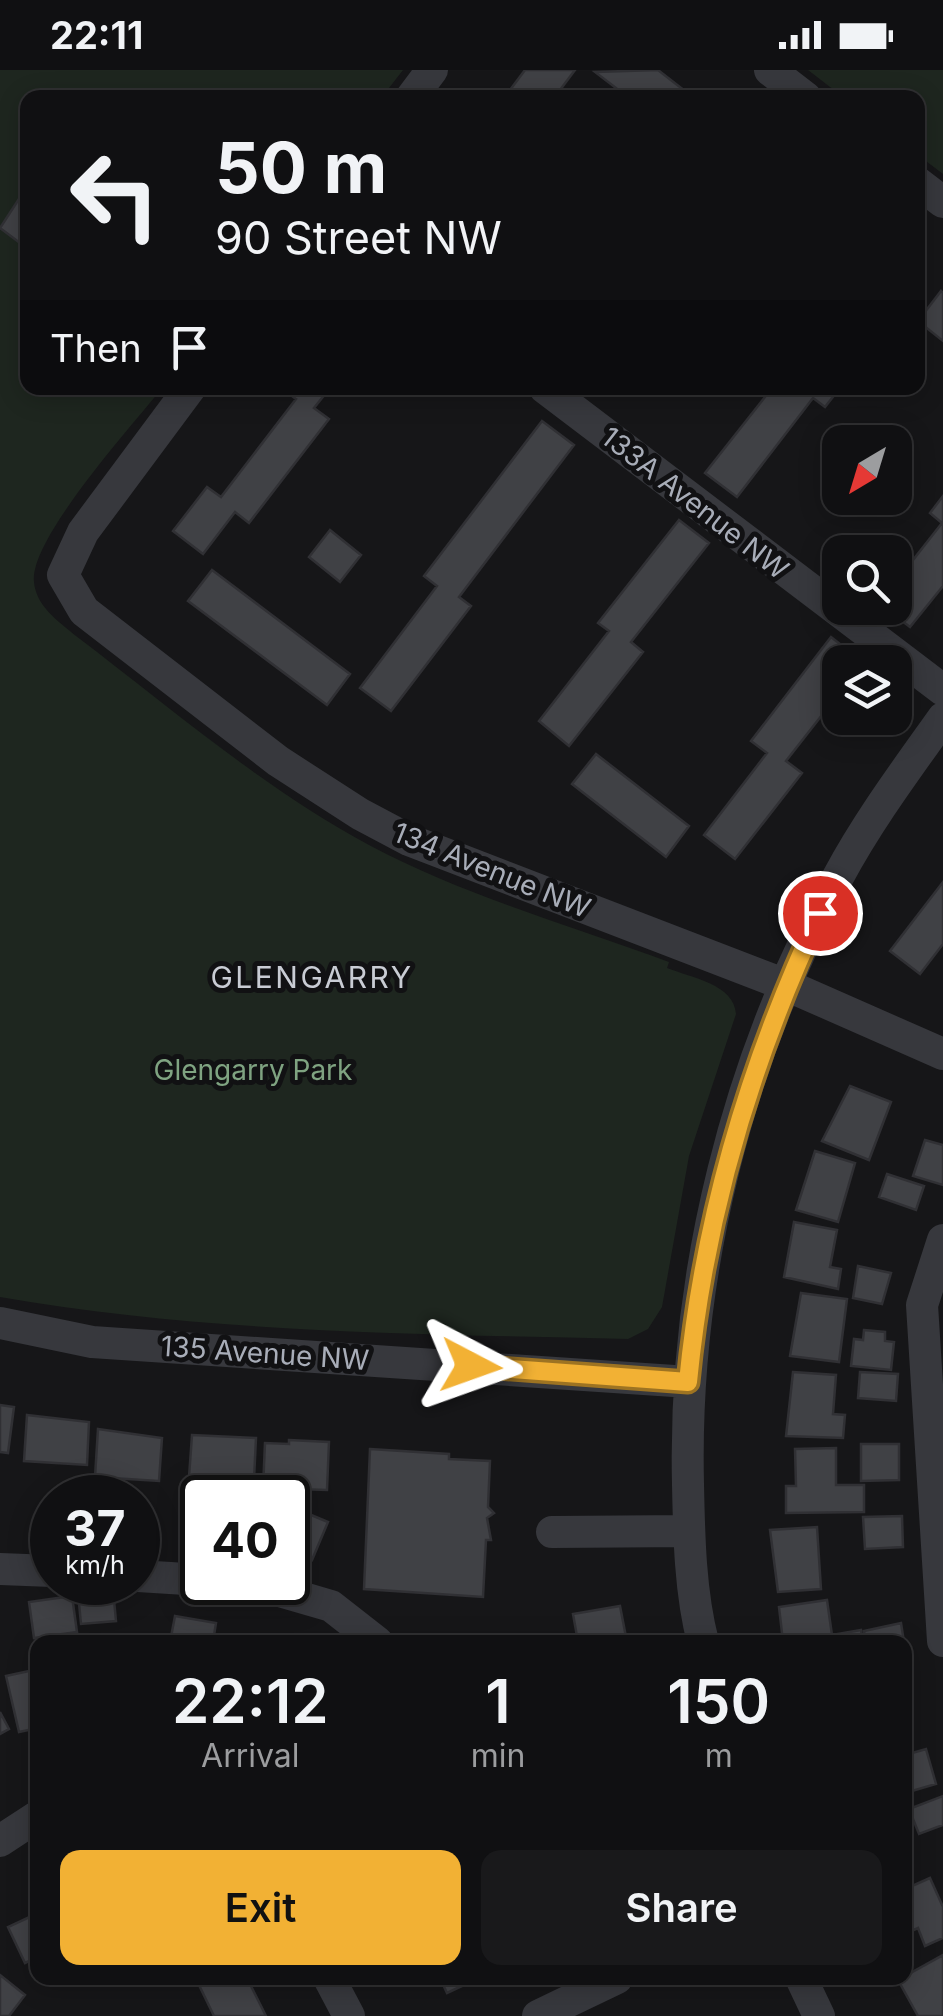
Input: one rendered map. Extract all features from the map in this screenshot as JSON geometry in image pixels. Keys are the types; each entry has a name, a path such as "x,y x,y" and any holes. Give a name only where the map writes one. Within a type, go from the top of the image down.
{"street":[{"path":"416,90 432,70"},
{"path":"770,70 796,90"},
{"name":"134 Avenue NW","path":"185,395 83,532 63,575 84,611 278,761 360,814 409,840 786,985 943,1054"},
{"name":"133A Avenue NW","path":"554,395 943,690"},
{"path":"702,1635 689,1531 688,1382 723,1180 756,1065 786,985 837,878 894,785 943,718"},
{"path":"943,1240 922,1306 943,1641"},
{"name":"135 Avenue NW","path":"0,1322 92,1342 688,1382"},
{"path":"552,1532 689,1531"},
{"path":"0,1569 30,1570"},
{"path":"310,1600 331,1606 368,1635"},
{"path":"0,1842 30,1821"},
{"path":"334,1985 350,2016"},
{"path":"804,1985 818,2016"},
{"path":"538,2016 582,1996"}],"green space":[{"name":"Glengarry Park","path":"0,70 403,70 387,90 20,90 20,395 156,395 65,511 37,563 34,582 49,612 76,636 218,746 330,823 441,879 669,962 667,968 710,984 728,996 736,1014 689,1156 662,1307 648,1329 628,1339 234,1325 0,1297"},
{"path":"808,70 943,70 943,174 925,160 925,90 834,90"}],"building":[{"path":"525,70 575,70 560,90 510,90"},
{"path":"658,70 684,90 619,90 595,72"},
{"path":"20,197 20,243 0,228"},
{"path":"941,291 943,341 925,327 925,312"},
{"path":"291,395 324,395 314,408 329,419 249,523 235,512 203,554 173,531 207,487 221,497 296,399"},
{"path":"766,395 834,395 825,407 813,398 737,497 705,473"},
{"path":"542,421 574,445 459,597 471,606 391,711 360,688 437,586 424,576"},
{"path":"943,496 943,586 912,625 912,561 942,523 930,513"},
{"path":"679,520 709,543 631,642 643,652 569,746 539,721 609,631 598,623"},
{"path":"330,530 361,555 340,582 309,557"},
{"path":"212,570 350,674 327,705 188,601"},
{"path":"831,637 841,645 825,645"},
{"path":"822,649 822,715 786,761 802,773 735,859 704,835 767,753 751,741"},
{"path":"596,754 689,826 666,857 572,784"},
{"path":"943,882 943,944 920,974 890,951"},
{"path":"850,1086 891,1102 869,1160 822,1141"},
{"path":"925,1140 943,1145 943,1185 913,1176"},
{"path":"815,1151 855,1163 838,1222 796,1210"},
{"path":"887,1174 924,1186 916,1210 879,1197"},
{"path":"794,1222 837,1230 830,1267 841,1269 838,1289 784,1277"},
{"path":"858,1266 891,1273 882,1304 853,1298"},
{"path":"801,1293 847,1299 839,1362 790,1356"},
{"path":"864,1330 885,1332 885,1341 894,1342 891,1370 851,1366 854,1339 863,1340"},
{"path":"793,1372 836,1375 833,1414 845,1415 843,1438 786,1436"},
{"path":"860,1372 898,1374 896,1401 858,1398"},
{"path":"0,1405 14,1407 8,1453 0,1452"},
{"path":"27,1415 89,1422 87,1465 24,1461"},
{"path":"98,1429 162,1438 159,1475 95,1475"},
{"path":"192,1435 256,1438 254,1475 189,1475"},
{"path":"289,1440 329,1442 327,1490 310,1489 310,1475 264,1475 265,1443 289,1444"},
{"path":"861,1444 899,1444 899,1480 861,1481"},
{"path":"836,1448 836,1485 864,1485 864,1512 786,1513 786,1486 796,1486 795,1449"},
{"path":"370,1449 490,1461 488,1507 494,1513 487,1518 491,1540 486,1540 483,1597 364,1589"},
{"path":"310,1514 328,1522 310,1559"},
{"path":"902,1516 903,1547 865,1549 863,1517"},
{"path":"817,1527 821,1589 778,1592 770,1530"},
{"path":"827,1600 832,1635 782,1635 779,1607"},
{"path":"29,1602 73,1605 77,1632 34,1635"},
{"path":"79,1605 114,1605 116,1621 81,1624"},
{"path":"620,1606 626,1635 577,1635 573,1614"},
{"path":"175,1616 216,1623 214,1635 171,1635"},
{"path":"901,1623 903,1635 865,1635 864,1631"},
{"path":"861,1630 862,1635 832,1635"},
{"path":"30,1671 30,1730 19,1732 6,1676"},
{"path":"0,1712 9,1729 0,1734"},
{"path":"926,1749 936,1784 912,1791 912,1753"},
{"path":"943,1796 943,1825 919,1834 912,1808"},
{"path":"930,1878 943,1907 943,1938 925,1946 918,1928 912,1931 912,1886"},
{"path":"30,1917 30,1961 25,1963 8,1927"},
{"path":"943,1955 943,2016 918,2016 901,1985 912,1985 912,1972"},
{"path":"0,1975 25,1995 9,2016 0,2016"},
{"path":"199,1985 250,1985 266,2016 214,2016"},
{"path":"443,1985 464,1985 447,1993"}],"district":[{"name":"GLENGARRY","path":"312,977"}],"route":[{"path":"471,1366 688,1382 709,1243 736,1127 771,1021 820,913"}]}
